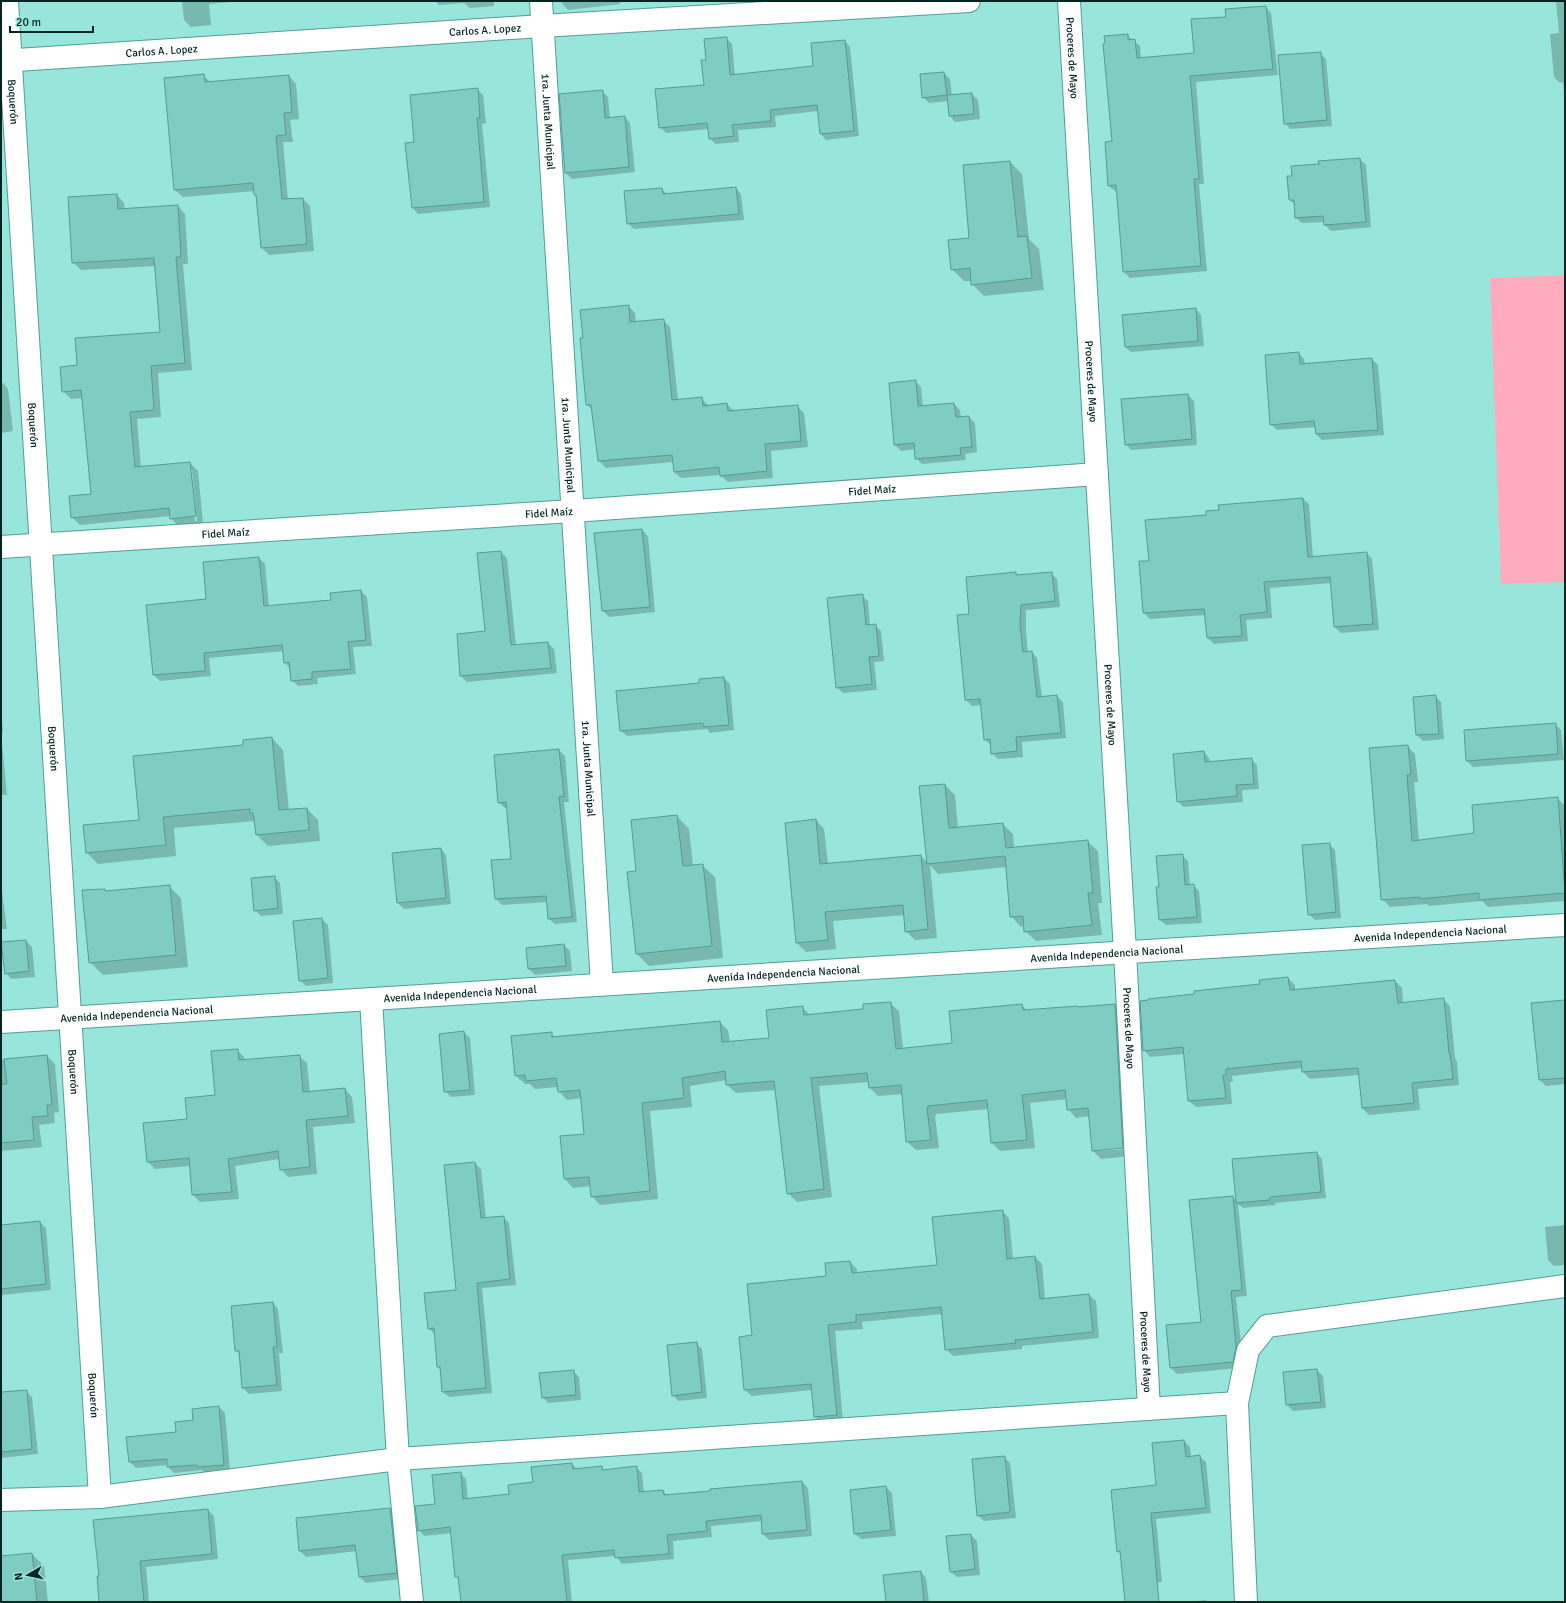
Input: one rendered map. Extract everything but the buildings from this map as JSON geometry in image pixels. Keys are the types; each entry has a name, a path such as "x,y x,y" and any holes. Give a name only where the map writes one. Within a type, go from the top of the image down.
{"street":[{"name":"Boquerón","path":"7,1 6,61 41,545 100,1497"},
{"name":"1ra. Junta Municipal","path":"541,1 602,984"},
{"name":"Carlos A. Lopez","path":"6,61 542,26 969,1"},
{"name":"Proceres de Mayo","path":"1069,1 1149,1409"},
{"name":"Fidel Maíz","path":"1,547 573,511 1097,474"},
{"name":"Avenida Independencia Nacional","path":"1,1022 1565,925"},
{"path":"371,999 398,1459 412,1602"},
{"path":"1246,1602 1237,1403 1248,1350 1267,1326 1565,1286"},
{"path":"1,1500 100,1497 398,1459 1237,1403"}],"shaded area":[{"path":"1565,275 1565,582 1501,584 1490,278"}]}
